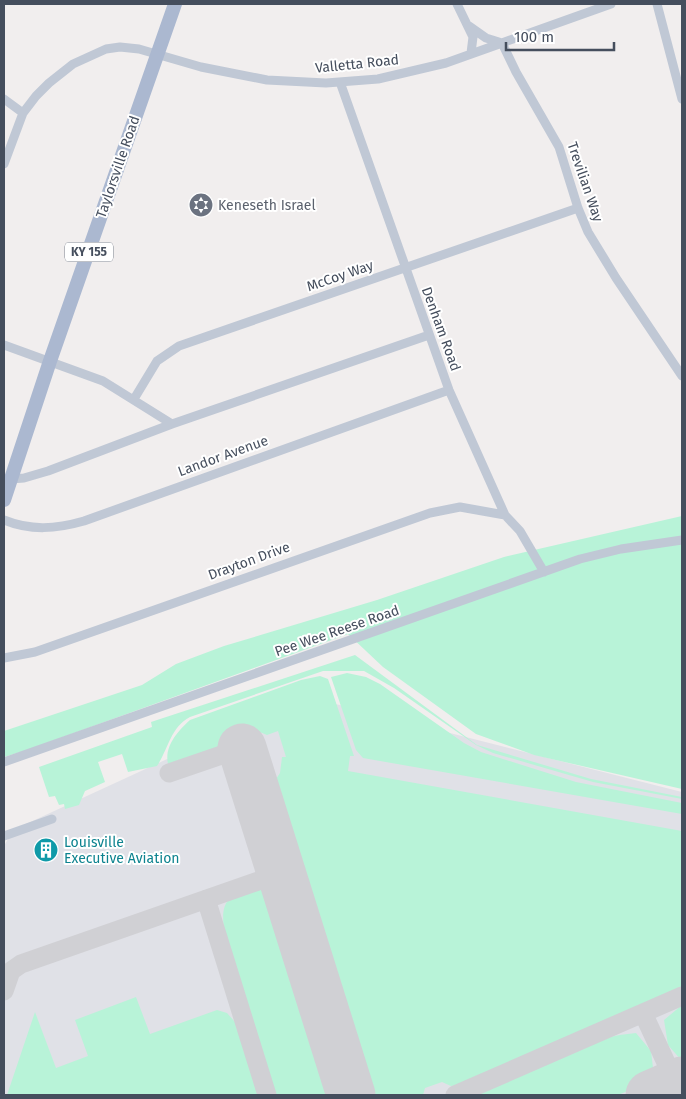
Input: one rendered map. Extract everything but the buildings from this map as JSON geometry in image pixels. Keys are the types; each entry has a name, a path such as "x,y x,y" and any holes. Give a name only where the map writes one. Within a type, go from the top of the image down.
{"main road":[{"name":"Taylorsville Road","path":"4,500 50,361 174,4"}],"street":[{"path":"457,4 473,37 471,53"},
{"name":"Valletta Road","path":"23,113 49,83 73,64 91,54 120,47 201,67 267,80 310,83 340,82 396,75 424,69 611,4"},
{"path":"657,4 682,99"},
{"path":"469,26 486,38 502,43"},
{"name":"Trevilian Way","path":"502,43 516,72 559,147 578,208 601,255 682,376"},
{"name":"Denham Road","path":"340,82 404,268 449,390 505,515 520,531 544,572"},
{"path":"4,99 23,113 4,164"},
{"name":"McCoy Way","path":"134,399 157,361 173,349 578,208"},
{"path":"11,479 24,478 48,471 172,424 429,335"},
{"path":"4,345 103,381 172,424"},
{"name":"Landor Avenue","path":"4,520 35,528 54,528 76,523 449,390"},
{"name":"Drayton Drive","path":"4,658 35,652 430,513 460,508 505,515"},
{"path":"679,540 682,531"},
{"name":"Pee Wee Reese Road","path":"4,762 544,572 602,553 679,540"},
{"path":"4,836 52,819"}],"shaded area":[{"path":"304,696 682,792 682,1095 4,1095 4,846 13,830"}],"green space":[{"path":"682,516 682,789 534,755 476,734 383,667 348,634 4,757 4,731 142,685 176,664 224,646 377,600 504,557"},
{"path":"355,655 477,745 591,779 682,797 682,799 593,782 493,753 476,745 394,688 364,671 323,671 190,717 178,727 157,766 128,772 122,754 98,762 105,782 85,791 79,805 65,809 64,804 59,805 55,796 49,797 39,767 152,727 151,722"},
{"path":"347,673 366,677 380,684 464,743 481,752 576,782 682,803 682,814 363,758 356,750 331,677"},
{"path":"320,676 328,679 354,756 350,756 348,771 682,831 682,989 459,1085 451,1086 442,1082 425,1088 423,1095 366,1095 270,788 280,773 282,757 286,757 278,731 267,735 255,730 239,731 230,736 219,749 172,764 168,764 167,757 173,739 190,720 301,680"},
{"path":"259,889 268,891 279,903 341,1095 276,1095 224,929 223,919 229,899 241,893"},
{"path":"136,997 150,1034 217,1010 227,1013 235,1022 259,1095 7,1095 35,1012 56,1068 88,1056 75,1020"},
{"path":"682,1005 682,1061 668,1045 664,1020"},
{"path":"636,1033 651,1051 654,1076 645,1084 618,1095 467,1095 549,1057 592,1042"}],"taxiway":[{"path":"169,773 242,748"},
{"path":"4,991 11,971 21,964 281,873"},
{"path":"206,899 267,1095"},
{"path":"455,1095 682,996"},
{"path":"643,1013 676,1084"}],"runway":[{"path":"242,748 351,1095"},
{"path":"650,1095 682,1081"}],"place":[{"name":"Keneseth Israel","path":"201,205"},
{"name":"Louisville Executive Aviation","path":"46,850"}]}
